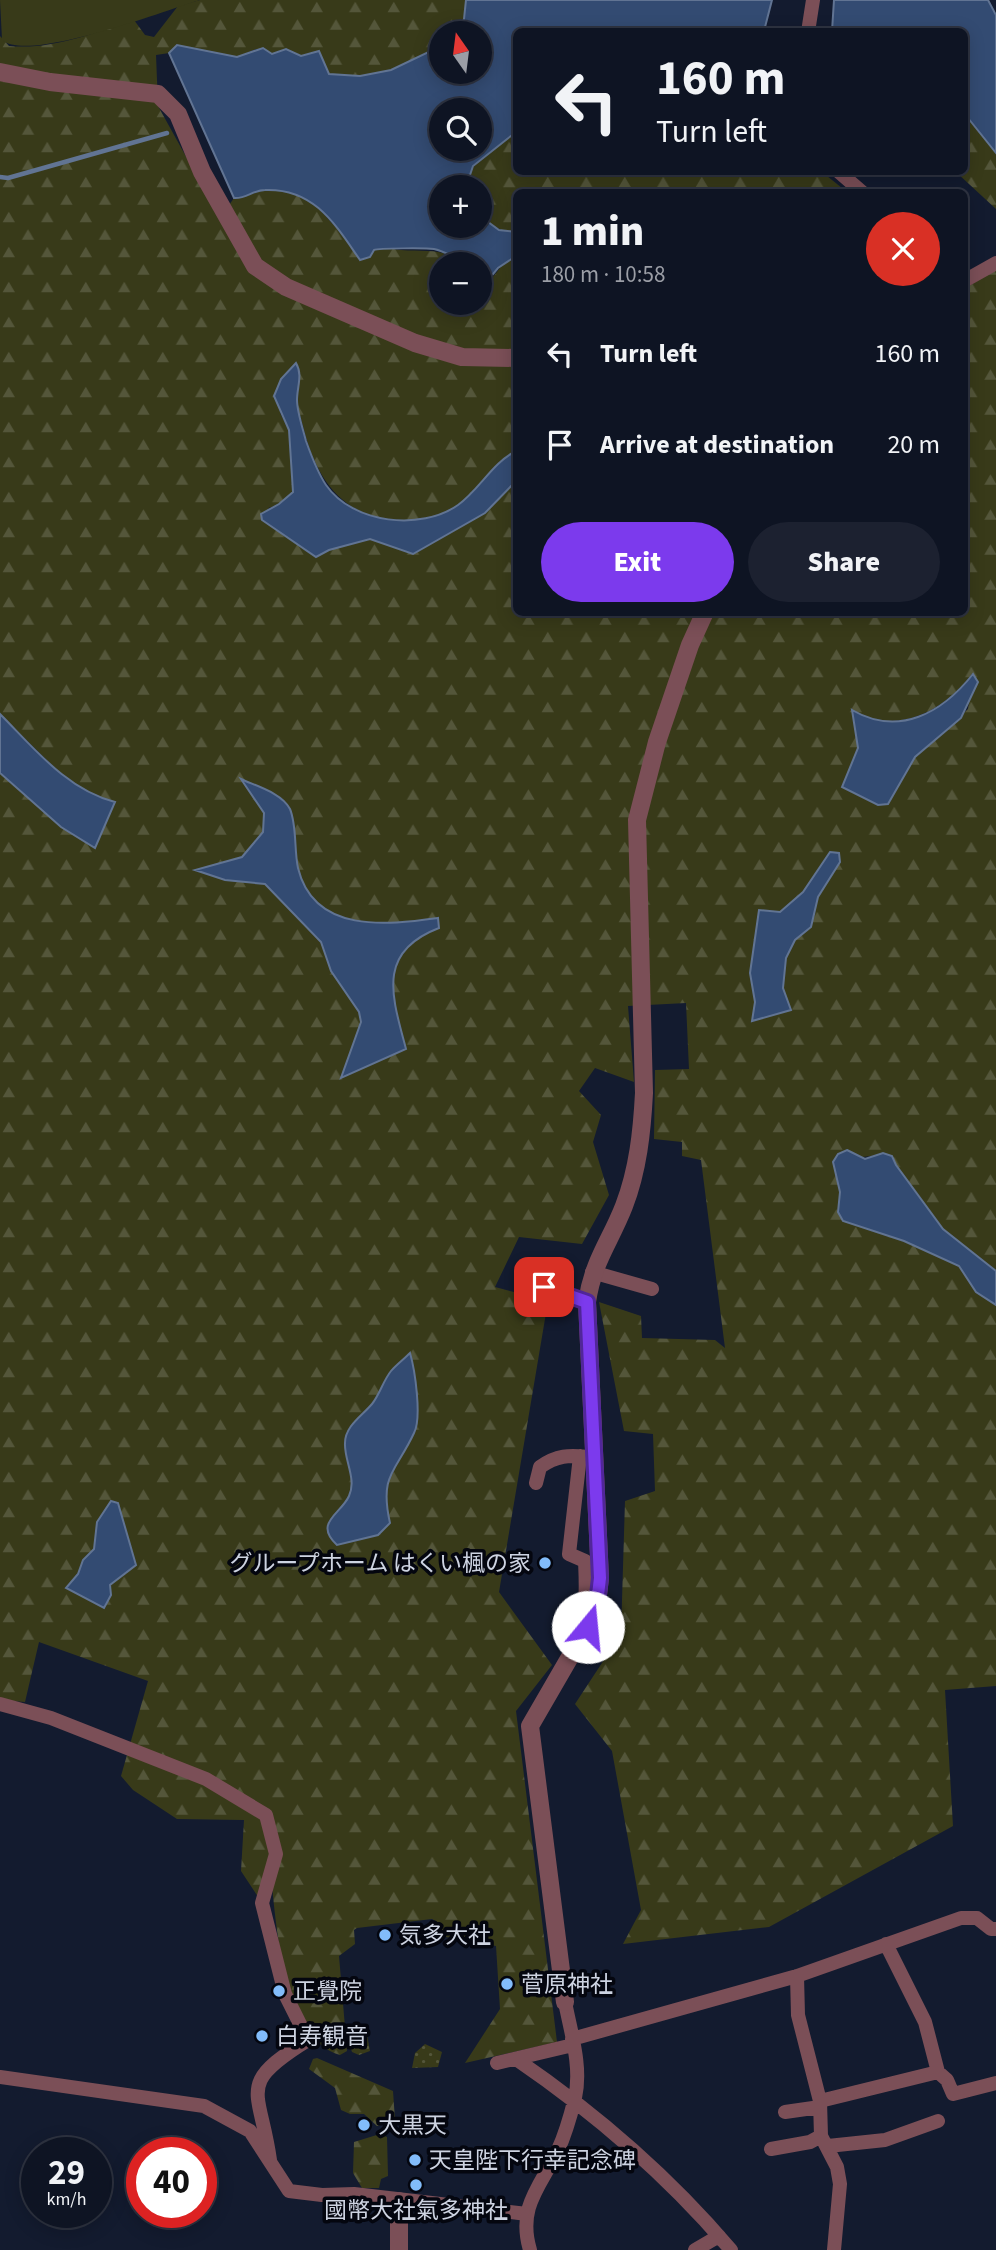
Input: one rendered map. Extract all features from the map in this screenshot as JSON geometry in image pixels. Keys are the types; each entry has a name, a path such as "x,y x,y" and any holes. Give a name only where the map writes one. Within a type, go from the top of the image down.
{"street":[{"path":"809,28 813,0"},
{"path":"0,72 50,82 158,94 178,114 202,172 243,249 255,266 286,287 415,343 463,357 513,358"},
{"path":"842,175 859,189"},
{"path":"968,279 996,263"},
{"path":"530,2250 525,2226 527,2214 539,2181 558,2149 575,2099 578,2074 565,2002 530,1726 596,1612 600,1578 588,1457 587,1302 592,1272 624,1206 642,1129 645,1093 637,820 657,742 690,645 703,616"},
{"path":"592,1272 652,1289"},
{"path":"544,1287 587,1302"},
{"path":"536,1483 540,1467 552,1458 568,1455 588,1457"},
{"path":"568,1661 573,1639 583,1619 585,1561 569,1554 588,1457"},
{"path":"0,1704 51,1718 206,1779 266,1815 275,1854 262,1903 285,1994 308,2040 290,2051 258,2081 255,2094 265,2125 270,2160"},
{"path":"497,2063 797,1976 961,1918 977,1918 990,1929 996,1929"},
{"path":"886,1944 925,2022 938,2073 947,2080 953,2094 996,2083"},
{"path":"797,1976 798,2015 820,2104 824,2141 840,2184 834,2250"},
{"path":"516,2059 575,2099 702,2214 731,2250"},
{"path":"785,2112 938,2073"},
{"path":"0,2077 204,2106 250,2131 289,2191 323,2195 354,2194 399,2202 527,2214"},
{"path":"771,2148 824,2141 847,2146 885,2140 938,2121"},
{"path":"399,2202 399,2250"},
{"path":"695,2250 719,2236"}],"green space":[{"path":"0,0 200,0 97,33 39,45 17,45 2,40"},
{"path":"200,0 466,0 463,21 429,21 429,52 391,70 360,76 329,74 319,51 301,56 286,49 272,54 256,49 237,57 177,45 169,53 156,55 158,106 220,218 234,198 266,190 285,192 312,202 340,231 374,250 384,248 438,252 429,252 429,315 492,315 492,277 513,257 513,453 466,499 443,513 408,521 372,516 343,500 332,489 314,460 298,407 295,364 281,379 280,413 289,430 293,492 279,505 268,508 329,550 370,539 413,554 485,513 513,484 513,616 968,616 968,286 996,269 996,1271 943,1229 892,1156 833,1162 840,1192 838,1212 959,1266 976,1292 996,1305 996,1686 945,1690 953,1826 769,1927 623,1944 641,1910 612,1751 575,1704 621,1634 625,1501 655,1491 653,1434 624,1431 599,1302 641,1316 642,1338 715,1340 725,1348 701,1160 682,1156 682,1142 654,1139 655,1070 689,1069 686,1003 628,1006 634,1082 595,1068 579,1091 601,1115 593,1142 609,1195 582,1244 519,1237 495,1287 548,1301 499,1592 552,1665 516,1711 557,2042 465,2063 500,2009 496,1946 446,1937 437,1922 432,1919 354,1930 355,1944 339,1956 347,2051 340,2055 321,2045 307,2029 296,2007 281,1956 272,1886 262,1903 241,1871 244,1820 177,1819 133,1790 121,1776 148,1681 39,1642 25,1702 0,1700 0,773 61,827 94,848 115,802 93,797 62,775 0,714 0,36 9,46 25,47 57,43 134,20 145,35 154,37 178,6","holes":["972,674 968,709 915,757 888,804 842,787 869,719 899,720 926,712 951,696","242,781 290,809 298,869 307,890 321,905 337,915 376,923 438,918 439,928 419,938 405,950 397,963 394,994 406,1049 342,1078 361,1022 359,1012 331,971 322,942 265,884 225,880 196,871 242,857 263,832 264,813","830,852 840,862 818,897 811,927 795,940 786,958 783,988 753,1021 780,912 803,892"]},
{"path":"968,118 996,153 996,209 959,175 968,175"},
{"path":"513,134 513,175 826,175 843,189 513,189 513,232 492,224 492,175 470,175 473,166 479,161 492,161 492,151"},
{"path":"366,2029 370,2051 359,2055 352,2052 346,2033"},
{"path":"425,2044 442,2052 438,2067 412,2068 415,2053"},
{"path":"317,2058 393,2091 395,2120 377,2126 364,2114 350,2114 341,2110 335,2088 309,2069 313,2059"},
{"path":"380,2134 387,2137 388,2176 381,2179 379,2188 362,2188 353,2173 354,2142"}],"water":[{"path":"466,0 772,0 765,28 513,28 513,134 492,151 492,98 429,98 429,161 479,161 473,166 470,175 429,175 429,238 492,238 492,225 499,230 513,232 513,258 492,275 492,252 378,249 374,250 370,257 360,260 332,222 310,202 297,195 265,190 234,198 169,53 177,45 237,57 263,48 272,54 286,49 301,56 319,51 329,74 360,76 391,70 429,52 429,84 492,84 492,21 463,21"},
{"path":"834,0 988,0 996,15 996,153 968,118 968,28 832,28"},
{"path":"296,363 299,377 298,410 310,452 326,485 338,498 353,508 388,519 426,518 443,513 466,499 500,462 513,453 513,484 485,513 413,554 370,539 329,550 316,557 262,520 261,514 293,492 289,430 274,396 281,379"},
{"path":"973,674 978,682 961,718 915,757 888,804 878,805 842,787 858,748 852,710 869,718 886,721 903,721 918,717 948,700"},
{"path":"0,714 66,778 115,802 95,848 61,827 0,773"},
{"path":"241,779 275,794 290,809 298,868 307,889 319,905 336,915 376,923 438,918 439,928 419,938 405,950 397,963 394,994 406,1049 341,1078 361,1022 359,1012 331,971 321,942 265,884 225,880 195,870 242,857 263,832 264,813"},
{"path":"830,852 839,853 840,862 818,897 811,927 795,940 786,958 783,988 791,1010 752,1021 755,1002 750,973 759,910 780,912 803,892"},
{"path":"847,1150 865,1159 883,1153 892,1156 943,1229 996,1271 996,1305 976,1292 959,1266 904,1241 843,1221 838,1212 840,1192 833,1162 838,1154"},
{"path":"410,1353 418,1406 416,1426 388,1483 387,1507 390,1523 378,1535 337,1545 330,1537 328,1525 351,1490 345,1449 348,1431 375,1400 391,1371"},
{"path":"111,1501 118,1503 136,1565 110,1585 111,1595 104,1608 66,1588 78,1574 83,1560 94,1549 97,1522"}],"waterway":[{"path":"0,177 8,178 167,133"}],"place":[{"name":"グループホーム はくい楓の家","path":"545,1563"},
{"name":"気多大社","path":"385,1935"},
{"name":"菅原神社","path":"507,1984"},
{"name":"正覺院","path":"279,1991"},
{"name":"白寿観音","path":"262,2036"},
{"name":"大黒天","path":"364,2125"},
{"name":"天皇陛下行幸記念碑","path":"415,2160"},
{"name":"國幣大社氣多神社","path":"416,2185"}],"route":[{"path":"544,1287 587,1302 596,1438 600,1578 596,1612 588,1627"}]}
